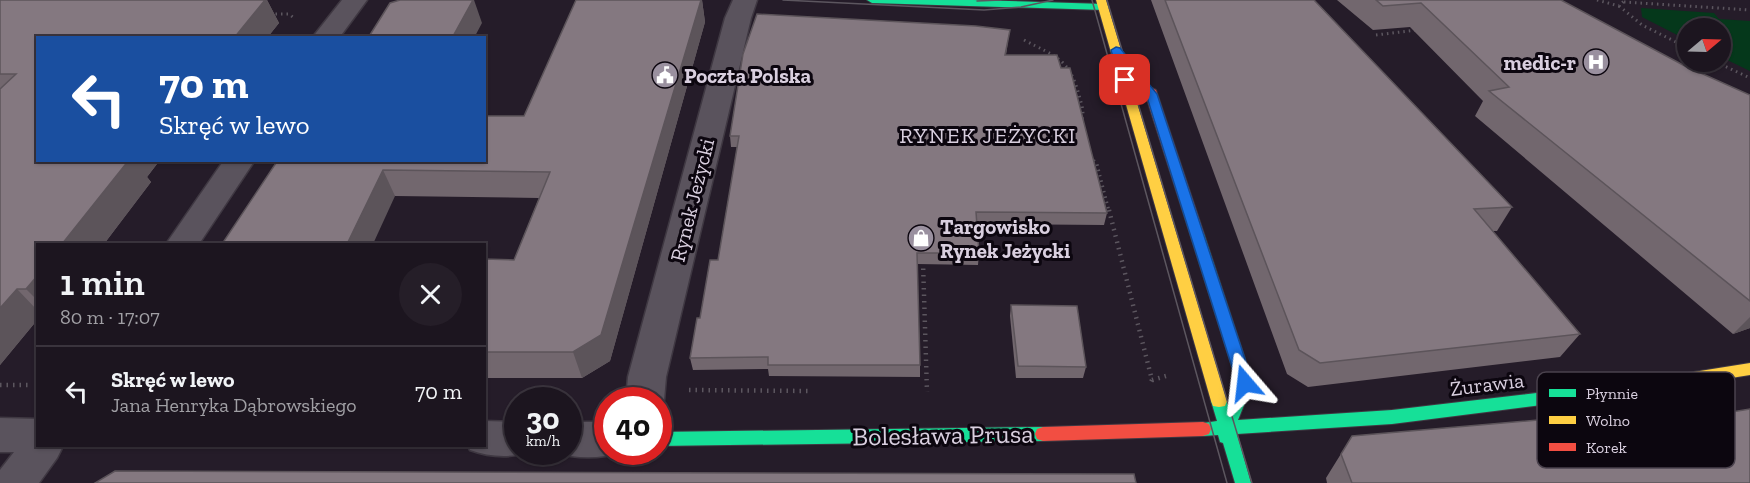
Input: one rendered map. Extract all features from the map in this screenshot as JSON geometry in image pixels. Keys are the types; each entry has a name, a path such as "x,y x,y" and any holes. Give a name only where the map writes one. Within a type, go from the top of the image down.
{"street":[{"path":"327,36 355,0"},
{"name":"Rynek Jeżycki","path":"646,387 736,24 745,0"},
{"path":"872,0 1103,4 1243,483"},
{"path":"1116,50 1151,94 1244,376 1245,383 1227,428 1222,465"},
{"path":"183,243 239,162"},
{"name":"Żurawia","path":"1730,372 1750,369"},
{"name":"Żurawia","path":"1227,428 1343,421 1537,399"},
{"name":"Bolesława Prusa","path":"672,439 1129,432 1227,428"},
{"path":"0,435 36,435"},
{"path":"486,438 504,439"},
{"path":"15,483 42,447"}],"path":[{"path":"1598,0 1619,6 1627,15 1642,25 1677,42"},
{"path":"1619,6 1624,1 1750,10"},
{"path":"266,14 289,14 299,23"},
{"path":"1376,35 1427,29"},
{"path":"1018,37 1057,57 1073,73 1084,114 1080,126"},
{"path":"1731,69 1750,78"},
{"path":"1087,153 1097,164 1152,380"},
{"path":"923,251 927,393"},
{"path":"1141,393 1152,380 1167,375"},
{"path":"0,385 30,385"},
{"path":"672,394 820,391"},
{"path":"915,393 939,393"}],"green space":[{"path":"1641,8 1714,13 1718,18 1677,18 1677,35 1642,17"},
{"path":"1731,20 1750,21 1750,71 1731,62"}],"building":[{"path":"0,0 265,0 236,36 36,36 36,162 127,162 63,243 36,243 36,277 26,289 17,289 0,308 0,89 16,74 0,74"},
{"path":"400,0 473,0 453,36 369,36 390,3"},
{"path":"576,0 701,0 601,335 573,352 486,352 486,259 514,260 550,172 383,170 347,243 223,243 277,162 486,162 486,116 524,116"},
{"path":"1165,0 1314,0 1512,207 1474,209 1580,334 1320,363 1299,350"},
{"path":"1376,0 1561,0 1677,62 1677,72 1698,72 1750,95 1750,301 1489,91 1509,87 1421,3 1383,6"},
{"name":"Targowisko Rynek Jeżycki","path":"757,14 976,26 1010,30 1005,55 1057,55 1061,68 1070,68 1107,213 976,212 979,253 917,253 920,365 768,365 768,357 690,358 710,260 718,260 739,136 730,136 743,54"},
{"path":"1011,305 1077,306 1086,367 1018,366"},
{"path":"1750,409 1750,483 1352,483 1341,454 1352,436 1537,420 1537,468 1735,468 1735,411"},
{"path":"115,471 1134,474 1136,483 95,483"}],"tram line":[{"path":"783,0 984,10 1021,7 1053,0"},
{"path":"977,1 1001,0"},
{"path":"1092,0 1227,483"},
{"path":"1107,0 1252,483"}],"traffic: fast":[{"path":"872,0 1104,7"},
{"path":"1197,234 1245,383 1227,428 1226,437"},
{"path":"1203,429 1392,417 1537,399"},
{"path":"1219,401 1243,483"},
{"path":"672,439 1043,434"}],"traffic: slow":[{"path":"1101,0 1219,401"},
{"path":"1731,372 1750,369"}],"traffic: jam":[{"path":"1150,90 1197,234"},
{"path":"1043,434 1203,429"}],"place":[{"name":"medic-r","path":"1596,62"},
{"name":"Poczta Polska","path":"665,75"},
{"name":"Targowisko Rynek Jeżycki","path":"921,238"}],"district":[{"name":"RYNEK JEŻYCKI","path":"988,135"}],"route":[{"path":"1125,80 1116,50 1150,89 1245,383"}]}
